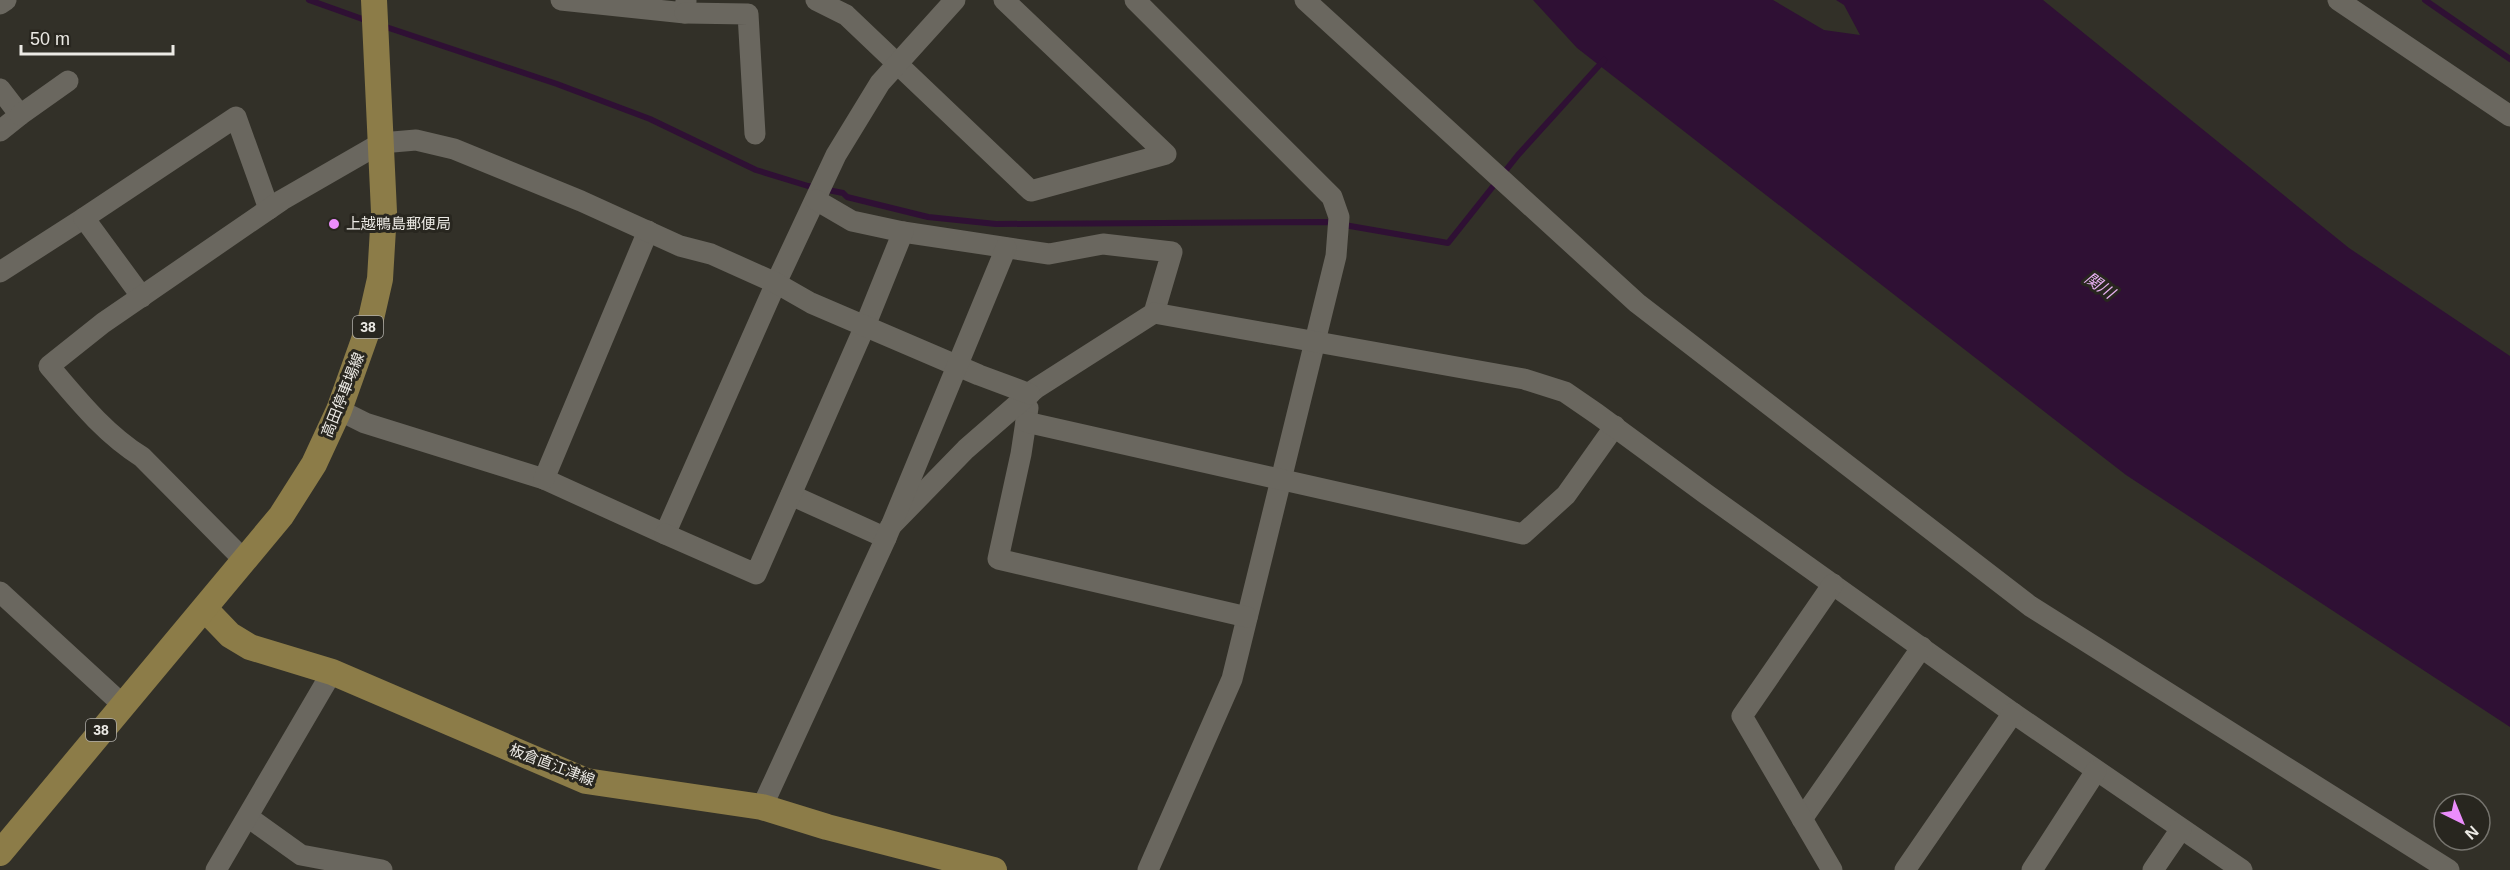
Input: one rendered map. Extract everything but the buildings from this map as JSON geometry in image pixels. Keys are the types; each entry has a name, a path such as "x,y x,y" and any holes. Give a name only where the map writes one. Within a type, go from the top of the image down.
{"main road":[{"name":"高田停車場線","path":"205,609 287,507 314,464 339,410 370,323 380,279 384,212 374,0"},
{"name":"板倉直江津線","path":"205,609 231,635 250,647 332,672 586,781 762,807 827,827 994,870"},
{"name":"38","path":"0,853 205,609"}],"street":[{"path":"0,4 6,0"},
{"path":"561,0 686,7 748,14 755,134"},
{"path":"816,0 846,15 1031,191 1166,154 1004,0"},
{"path":"664,534 776,283 846,138 880,83 955,0"},
{"path":"1135,0 1332,197 1339,217 1336,256 1232,679 1148,870"},
{"path":"1305,0 1637,303 2030,606 2449,870"},
{"path":"2338,0 2510,116"},
{"path":"0,130 68,81"},
{"path":"0,89 20,116"},
{"path":"0,272 236,117 269,209"},
{"path":"244,560 142,458 95,421 49,366 103,323 269,209 381,143 416,140 454,148 680,246 711,254 776,283 811,303 1030,394"},
{"path":"816,200 852,221 903,232 1006,248 1048,254 1103,244 1172,252 1154,313 1030,394 966,449 888,533"},
{"path":"84,218 142,297"},
{"path":"543,479 648,231"},
{"path":"339,410 365,423 543,479 756,574 865,326 903,232"},
{"path":"762,807 888,533 1006,248"},
{"path":"1154,313 1524,379 1565,392 2013,713 2242,870"},
{"path":"1030,394 998,559 1247,617"},
{"path":"1026,422 1523,534 1566,495 1615,426"},
{"path":"791,495 888,533"},
{"path":"1832,870 1742,716 1833,584"},
{"path":"0,592 123,705"},
{"path":"1802,819 1922,647"},
{"path":"216,870 332,672"},
{"path":"1905,870 2013,713"},
{"path":"2032,870 2096,771"},
{"path":"248,817 301,855 382,870"},
{"path":"2153,870 2181,829"}],"water":[{"name":"関川","path":"1533,0 1773,0 1824,30 1860,35 1844,5 1836,0 2043,0 2349,248 2510,356 2510,727 2126,475 1577,48"}],"waterway":[{"path":"309,0 368,21"},
{"path":"2425,0 2510,59"},
{"path":"380,25 557,84 650,119 756,170 808,186 843,193 847,197 928,217 996,224 1327,222 1448,243 1518,155 1604,60"}],"place":[{"name":"上越鴨島郵便局","path":"334,224"}]}
